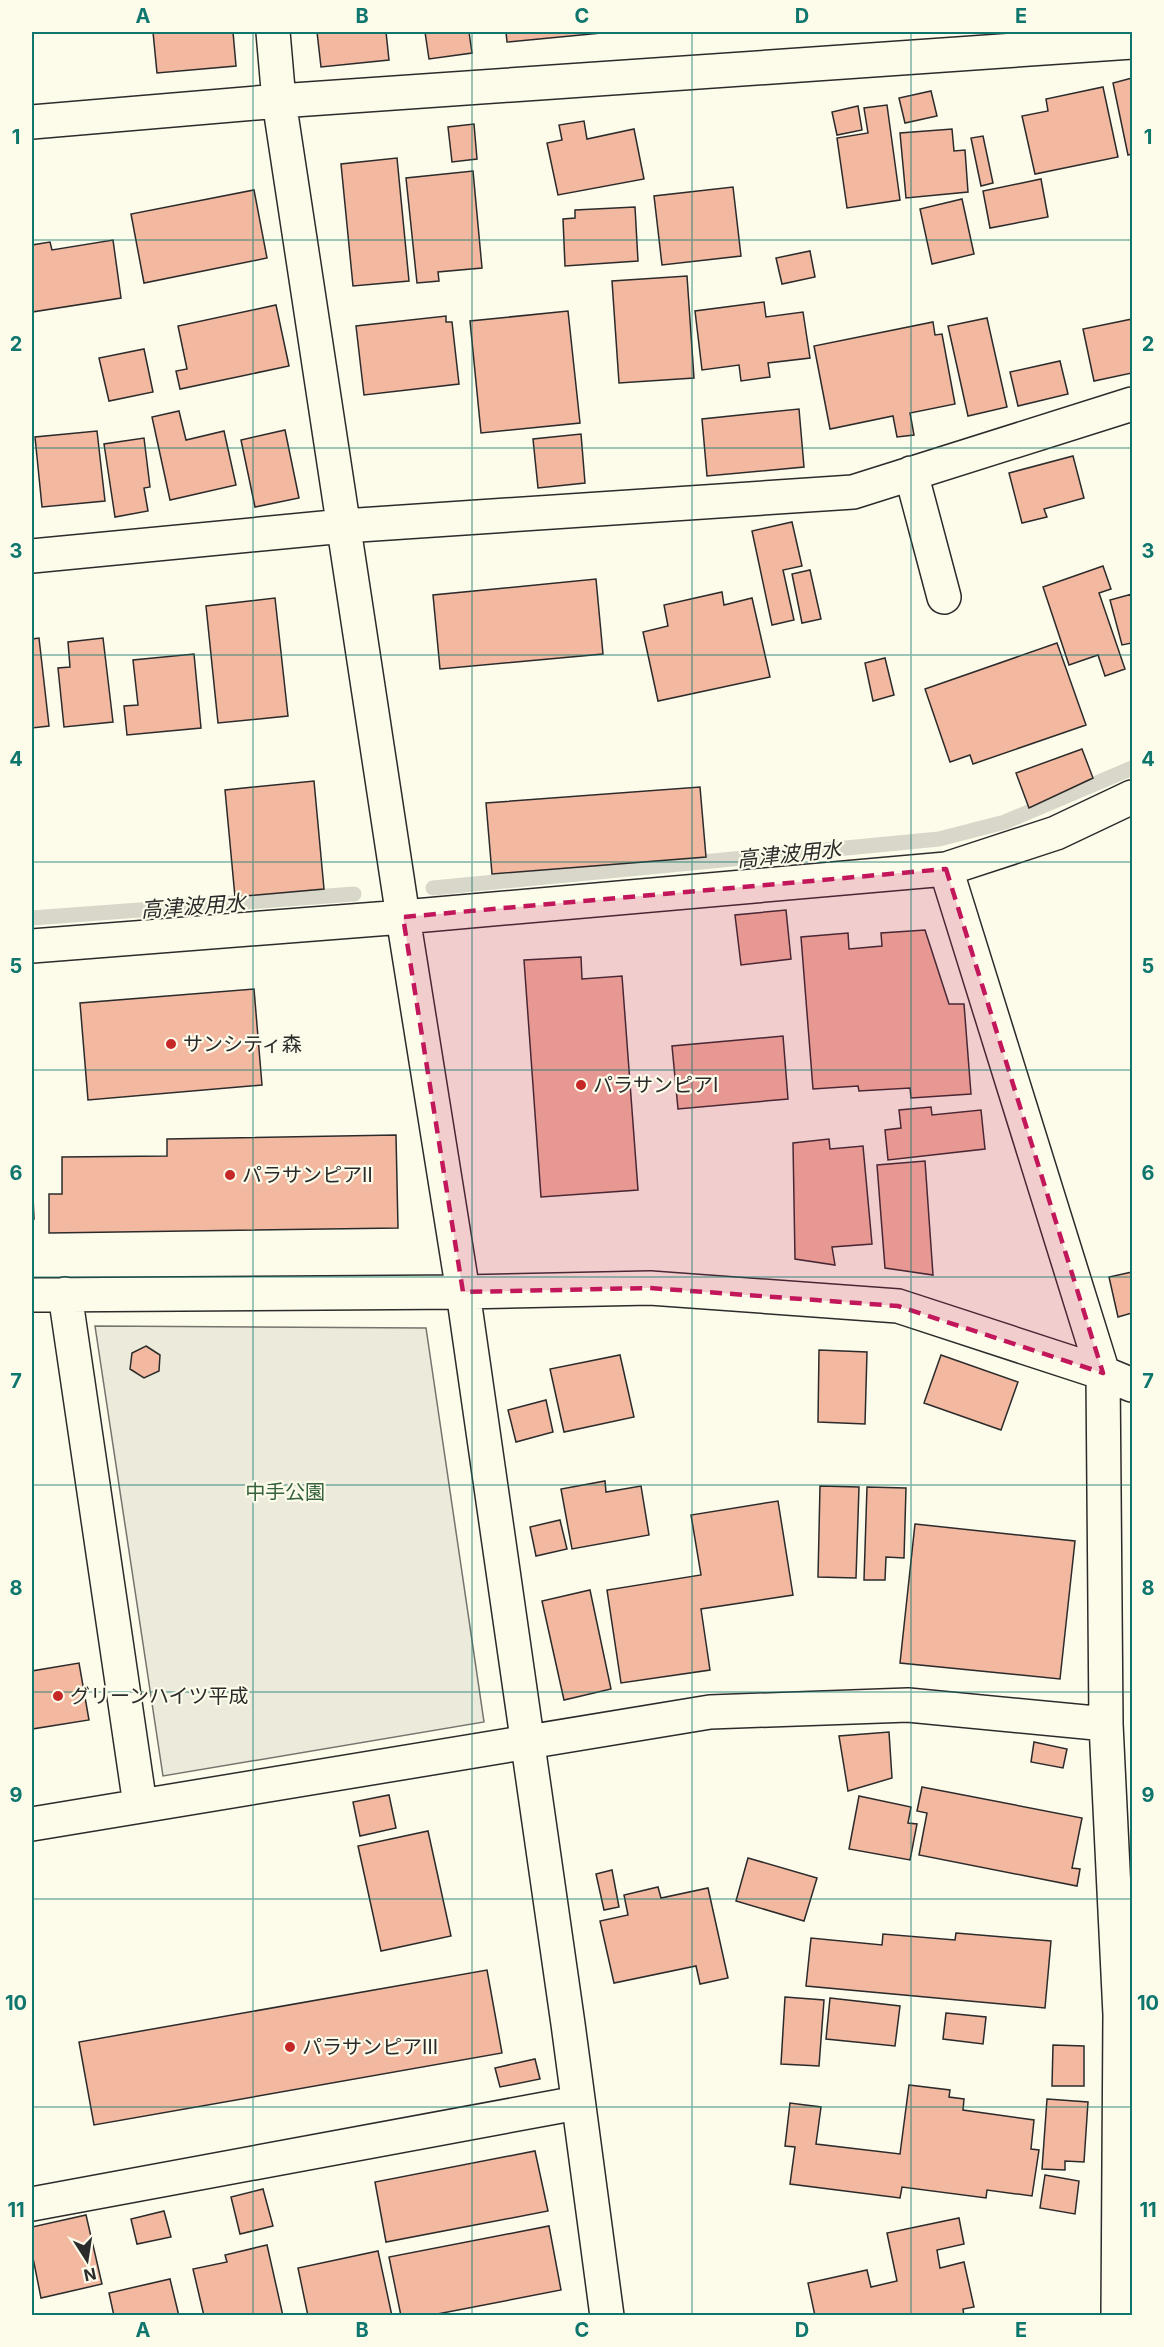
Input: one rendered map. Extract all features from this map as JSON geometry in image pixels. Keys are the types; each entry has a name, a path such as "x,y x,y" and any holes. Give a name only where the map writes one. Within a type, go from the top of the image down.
{"street":[{"path":"273,32 279,101 403,917 463,1292 568,2024 607,2316"},
{"path":"32,122 279,101 1132,42"},
{"path":"32,555 344,526 853,492 1132,404"},
{"path":"911,473 944,597"},
{"path":"32,946 403,917 946,869 1056,833 1132,797"},
{"path":"946,869 1118,1379 1106,1724 1120,2015 1118,2316"},
{"path":"32,1294 463,1292 650,1288 898,1306 1118,1379"},
{"path":"65,1294 140,1805"},
{"path":"32,1824 710,1712 896,1705 1106,1724"},
{"path":"32,2204 577,2103"}],"highlighted area":[{"path":"946,869 1103,1373 898,1306 650,1288 463,1292 403,917"}],"green space":[{"name":"中手公園","path":"95,1326 426,1328 484,1722 163,1776"}],"building":[{"path":"153,32 233,32 236,66 157,73"},
{"path":"317,32 386,32 389,60 321,67"},
{"path":"425,32 469,32 472,53 429,59"},
{"path":"506,32 612,32 507,42"},
{"path":"1132,78 1132,154 1128,155 1113,83"},
{"path":"1103,87 1118,157 1035,174 1022,116 1048,111 1046,99"},
{"path":"931,91 937,116 905,123 899,98"},
{"path":"887,105 900,200 847,208 837,138 868,133 864,108"},
{"path":"858,106 862,130 837,135 832,112"},
{"path":"584,121 587,139 634,129 644,179 558,195 547,143 562,140 559,125"},
{"path":"474,124 477,159 452,162 448,127"},
{"path":"952,129 954,151 965,150 968,192 906,198 900,133"},
{"path":"983,136 993,183 981,186 971,138"},
{"path":"397,158 409,281 353,286 341,164"},
{"path":"473,171 482,268 438,272 439,281 417,283 406,178"},
{"path":"1041,179 1048,217 990,228 983,191"},
{"path":"733,187 741,256 662,265 654,196"},
{"path":"254,190 267,258 144,283 131,214"},
{"path":"962,199 974,254 932,264 920,209"},
{"path":"635,207 638,261 565,266 563,219 575,218 575,210"},
{"path":"113,240 121,298 32,312 32,245 50,242 52,250"},
{"path":"810,251 815,277 782,284 776,258"},
{"path":"687,276 694,378 619,383 612,281"},
{"path":"764,302 766,317 803,312 810,358 768,363 770,377 741,381 739,365 702,370 695,311"},
{"path":"276,305 289,366 180,389 176,371 187,369 178,326"},
{"path":"568,311 580,423 481,433 470,321"},
{"path":"446,316 446,322 452,322 459,384 364,395 356,326"},
{"path":"987,318 1007,407 968,416 948,326"},
{"path":"1132,319 1132,373 1094,381 1083,329"},
{"path":"933,322 935,335 942,334 955,404 910,413 914,435 897,437 893,416 830,429 814,346"},
{"path":"144,349 153,392 109,401 99,358"},
{"path":"1060,361 1068,394 1018,406 1010,372"},
{"path":"799,409 804,467 707,476 702,419"},
{"path":"179,411 186,440 224,431 236,485 170,500 152,417"},
{"path":"285,430 299,498 255,507 241,440"},
{"path":"97,431 105,501 42,507 35,437"},
{"path":"581,434 585,483 538,488 533,439"},
{"path":"144,438 150,487 144,488 148,511 115,517 104,444"},
{"path":"1073,456 1084,498 1044,509 1047,517 1022,523 1009,473"},
{"path":"792,522 802,566 783,570 794,620 772,625 752,531"},
{"path":"1103,566 1111,589 1099,593 1125,669 1105,676 1098,655 1069,665 1043,587"},
{"path":"810,570 821,619 802,623 792,574"},
{"path":"596,579 603,654 440,669 433,595"},
{"path":"722,592 724,605 752,598 770,677 658,701 643,632 668,626 664,605"},
{"path":"1132,594 1132,643 1122,645 1110,600"},
{"path":"275,598 288,716 218,723 206,606"},
{"path":"39,638 49,726 32,728 32,639"},
{"path":"103,638 113,722 64,727 58,668 70,667 68,642"},
{"path":"1057,643 1086,725 973,764 970,755 950,762 925,689"},
{"path":"194,654 201,728 127,735 124,706 138,705 133,660"},
{"path":"885,658 894,695 873,701 865,663"},
{"path":"1082,749 1093,778 1029,808 1016,773"},
{"path":"314,781 324,889 235,897 225,790"},
{"path":"700,787 706,857 492,874 486,803"},
{"path":"786,910 791,959 741,965 735,915"},
{"path":"925,930 949,1004 964,1004 971,1094 911,1098 910,1088 859,1091 858,1086 813,1089 801,937 848,933 849,949 882,946 881,933"},
{"name":"パラサンピアⅠ","path":"581,957 582,979 622,976 638,1190 541,1197 524,960"},
{"name":"サンシティ森","path":"254,989 262,1085 88,1100 80,1003"},
{"path":"783,1036 788,1099 678,1109 672,1046"},
{"path":"931,1107 932,1115 981,1110 985,1149 888,1160 885,1130 901,1128 899,1110"},
{"name":"パラサンピアⅡ","path":"396,1135 398,1228 49,1233 49,1194 62,1194 62,1157 167,1156 167,1139"},
{"path":"829,1139 830,1149 863,1146 872,1244 832,1247 835,1265 795,1259 793,1143"},
{"path":"925,1161 933,1275 885,1268 877,1165"},
{"path":"32,1174 34,1219 32,1219"},
{"path":"1132,1272 1132,1313 1118,1317 1109,1277"},
{"path":"146,1346 160,1355 159,1371 144,1378 130,1369 132,1353"},
{"path":"819,1350 867,1352 865,1424 818,1422"},
{"path":"620,1355 634,1417 564,1432 550,1369"},
{"path":"941,1355 1018,1382 1001,1430 924,1403"},
{"path":"546,1400 553,1432 516,1442 508,1410"},
{"path":"605,1481 606,1492 641,1486 649,1535 572,1549 561,1489"},
{"path":"820,1486 859,1487 856,1578 818,1577"},
{"path":"867,1487 906,1488 904,1558 886,1557 885,1580 864,1580"},
{"path":"778,1501 793,1595 701,1609 710,1670 621,1683 607,1590 701,1575 691,1515"},
{"path":"560,1520 567,1549 536,1556 530,1527"},
{"path":"915,1524 1075,1541 1060,1679 900,1663"},
{"path":"590,1590 611,1689 564,1700 542,1601"},
{"name":"グリーンハイツ平成","path":"79,1663 89,1720 32,1729 32,1671"},
{"path":"889,1732 892,1778 848,1791 839,1736"},
{"path":"1034,1742 1067,1749 1063,1768 1031,1762"},
{"path":"922,1787 1082,1818 1072,1868 1080,1869 1077,1886 919,1855 927,1813 917,1811"},
{"path":"389,1795 396,1828 360,1836 353,1802"},
{"path":"859,1796 911,1807 908,1823 917,1824 910,1860 849,1849"},
{"path":"428,1831 451,1936 381,1951 358,1846"},
{"path":"748,1858 817,1878 804,1921 736,1901"},
{"path":"612,1870 619,1907 604,1910 596,1874"},
{"path":"658,1887 661,1898 708,1888 728,1978 700,1984 696,1966 614,1983 600,1921 628,1915 624,1895"},
{"path":"956,1933 1051,1941 1045,2008 806,1986 811,1938 882,1945 883,1934 955,1940"},
{"name":"パラサンピアⅢ","path":"487,1970 502,2053 94,2125 79,2042"},
{"path":"785,1997 824,2000 819,2066 781,2064"},
{"path":"830,1998 900,2006 895,2046 826,2039"},
{"path":"946,2013 986,2017 983,2044 943,2039"},
{"path":"1053,2045 1084,2046 1084,2086 1052,2086"},
{"path":"535,2059 540,2079 500,2087 495,2068"},
{"path":"909,2085 950,2090 949,2097 964,2099 963,2110 1034,2120 1031,2149 1039,2150 1032,2196 987,2190 986,2198 902,2187 900,2198 790,2184 795,2147 785,2146 790,2103 821,2107 816,2144 900,2154"},
{"path":"1047,2099 1088,2102 1084,2162 1065,2161 1065,2170 1042,2169"},
{"path":"535,2151 548,2211 386,2242 375,2182"},
{"path":"1045,2175 1079,2181 1075,2214 1040,2208"},
{"path":"263,2189 273,2226 240,2234 231,2197"},
{"path":"164,2211 171,2237 137,2244 131,2219"},
{"path":"86,2215 102,2284 41,2298 32,2253 32,2227"},
{"path":"959,2218 964,2244 937,2250 940,2268 964,2262 974,2307 963,2309 964,2316 815,2316 808,2283 867,2270 871,2287 897,2281 887,2233"},
{"path":"549,2226 561,2290 427,2316 401,2316 389,2257"},
{"path":"267,2245 283,2316 204,2316 193,2269 227,2262 225,2255"},
{"path":"378,2251 392,2316 308,2316 298,2268"},
{"path":"170,2279 179,2316 114,2316 109,2293"}],"waterway":[{"name":"高津波用水","path":"433,888 939,839 1005,822 1132,768"},
{"name":"高津波用水","path":"32,918 354,894"}],"place":[{"name":"サンシティ森","path":"171,1044"},
{"name":"パラサンピアⅠ","path":"581,1085"},
{"name":"パラサンピアⅡ","path":"230,1175"},
{"name":"グリーンハイツ平成","path":"58,1696"},
{"name":"パラサンピアⅢ","path":"290,2047"}]}
